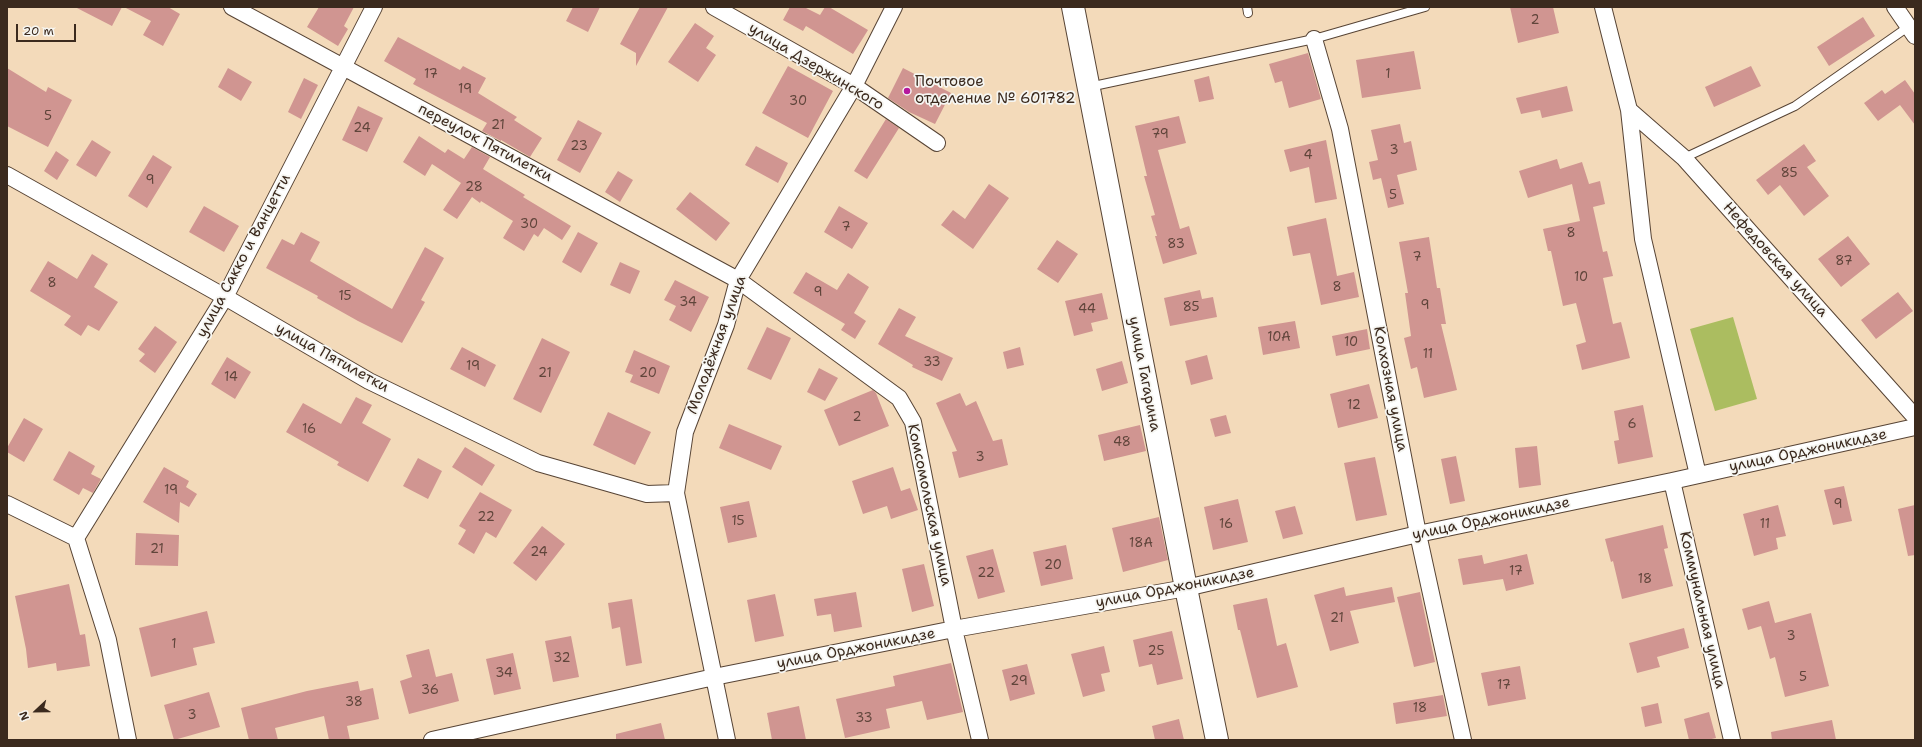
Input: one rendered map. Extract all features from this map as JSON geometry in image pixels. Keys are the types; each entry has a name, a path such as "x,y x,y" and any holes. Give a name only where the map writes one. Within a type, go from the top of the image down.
{"main road":[{"name":"улица Гагарина","path":"1073,7 1217,740"}],"street":[{"name":"переулок Пятилетки","path":"232,7 738,280"},
{"name":"улица Сакко и Ванцетти","path":"76,538 225,297 374,7"},
{"name":"улица Дзержинского","path":"714,7 854,86 937,143"},
{"name":"Молодёжная улица","path":"726,740 676,493 685,432 726,325 738,280 854,86 894,7"},
{"path":"1603,7 1629,110 1643,239 1698,475"},
{"path":"1896,7 1912,32"},
{"name":"Колхозная улица","path":"1314,39 1340,129 1418,534 1463,740"},
{"name":"Нефедовская улица","path":"1629,110 1684,158 1915,417"},
{"name":"улица Пятилетки","path":"7,175 225,297 369,381 538,463 647,494 676,493"},
{"name":"Комсомольская улица","path":"738,280 899,398 913,422 954,629 980,740"},
{"name":"улица Орджоникидзе","path":"432,740 714,677 954,629 1186,588 1418,534 1672,481 1915,427"},
{"name":"Коммунальная улица","path":"1672,481 1732,740"},
{"path":"7,504 76,538 108,640 128,740"}],"lane":[{"path":"1089,87 1314,39 1425,7"},
{"path":"1684,158 1795,106 1912,32"}],"green space":[{"path":"1733,317 1757,399 1715,411 1690,329"}],"building":[{"path":"75,7 122,7 112,26"},
{"path":"124,7 168,7 180,14 163,46 143,35 151,21"},
{"path":"319,7 354,7 344,26 348,29 338,46 307,27"},
{"path":"573,7 600,7 588,32 566,21"},
{"path":"640,7 668,7 636,66 636,53 620,44"},
{"path":"790,7 804,7 820,15 825,7 829,7 868,30 853,54 806,26 803,31 783,20"},
{"path":"1510,7 1553,7 1559,33 1518,43"},
{"path":"1863,17 1875,36 1829,66 1817,47"},
{"path":"695,23 714,36 706,48 716,55 698,82 668,62"},
{"path":"398,37 460,70 463,66 486,78 478,93 517,117 514,120 542,138 530,157 482,131 487,123 413,84 416,79 384,61"},
{"path":"1414,51 1421,89 1362,98 1356,60"},
{"path":"1308,53 1321,99 1289,108 1282,81 1275,83 1269,64"},
{"path":"788,66 833,91 808,138 762,113"},
{"path":"1751,66 1761,86 1714,107 1705,87"},
{"path":"7,68 46,92 48,87 72,100 48,147 7,126"},
{"path":"228,68 252,82 241,101 218,87"},
{"path":"903,68 951,93 935,124 909,112 888,98"},
{"path":"1209,76 1214,99 1199,102 1194,80"},
{"path":"304,78 318,85 301,119 288,112"},
{"path":"1905,80 1915,94 1915,125 1900,105 1878,121 1864,103 1882,90 1885,94"},
{"path":"1567,86 1573,111 1542,118 1540,110 1521,114 1516,98"},
{"path":"358,106 383,118 367,152 342,140"},
{"path":"1179,116 1186,143 1158,150 1180,229 1189,226 1197,254 1163,264 1155,236 1157,236 1151,216 1155,215 1144,176 1147,176 1135,126"},
{"path":"886,119 899,128 867,179 854,171"},
{"path":"578,120 602,133 580,173 557,160"},
{"path":"1400,124 1404,143 1411,141 1417,170 1397,175 1404,204 1388,208 1381,178 1373,180 1369,162 1378,160 1371,130"},
{"path":"419,136 445,153 448,149 464,159 472,147 490,157 483,169 525,195 523,197 571,226 562,240 544,228 538,237 534,234 524,251 503,238 513,221 481,201 480,203 472,197 457,219 443,210 461,183 432,164 425,176 403,162"},
{"path":"92,140 111,152 96,177 76,165"},
{"path":"1326,140 1337,199 1315,203 1309,167 1290,172 1284,150"},
{"path":"1804,144 1816,161 1807,167 1829,196 1804,216 1780,185 1768,195 1756,180"},
{"path":"756,146 788,163 778,183 745,165"},
{"path":"56,151 69,160 57,180 44,171"},
{"path":"153,155 172,167 147,208 128,196"},
{"path":"1557,159 1560,169 1582,162 1589,184 1600,181 1605,204 1593,207 1603,252 1607,251 1613,276 1603,278 1613,324 1621,322 1630,358 1582,370 1576,345 1586,342 1576,303 1563,306 1551,251 1548,251 1543,229 1580,221 1572,184 1528,198 1519,171"},
{"path":"618,171 633,180 620,202 605,192"},
{"path":"989,184 1009,198 973,249 941,225 953,210 965,219"},
{"path":"690,192 730,223 716,241 676,209"},
{"path":"204,206 239,226 224,252 189,232"},
{"path":"839,206 868,223 852,249 824,232"},
{"path":"1326,218 1337,276 1354,272 1359,297 1321,305 1310,253 1293,256 1287,227"},
{"path":"301,232 320,242 310,261 392,309 425,247 444,258 421,300 425,302 402,343 358,321 317,298 318,296 266,268 282,239 294,245"},
{"path":"578,232 598,243 581,273 562,262"},
{"path":"1848,236 1870,264 1841,287 1818,259"},
{"path":"1429,237 1437,288 1440,288 1446,324 1441,324 1457,390 1424,398 1417,367 1411,369 1404,338 1411,336 1405,293 1408,293 1399,242"},
{"path":"1057,240 1078,254 1058,283 1037,269"},
{"path":"92,254 108,264 94,287 118,302 99,331 88,325 81,336 64,325 71,316 30,291 48,261 77,279"},
{"path":"620,262 640,271 630,294 610,285"},
{"path":"806,272 837,290 848,273 869,287 854,313 866,321 855,339 841,330 845,324 793,293"},
{"path":"675,280 709,297 691,332 669,320 676,306 664,300"},
{"path":"1200,290 1202,299 1213,297 1217,317 1170,326 1164,298"},
{"path":"1898,292 1913,311 1876,339 1861,320"},
{"path":"1102,293 1108,319 1091,323 1093,331 1074,336 1065,301"},
{"path":"899,308 916,317 905,336 953,358 942,381 912,367 913,365 878,344"},
{"path":"1295,321 1300,348 1263,355 1258,327"},
{"path":"155,326 177,342 155,373 139,361 145,354 138,349"},
{"path":"767,327 791,338 771,380 747,369"},
{"path":"1367,329 1370,349 1336,356 1332,336"},
{"path":"542,338 570,352 541,413 513,399"},
{"path":"462,347 496,365 485,387 450,369"},
{"path":"1020,347 1024,365 1007,369 1003,352"},
{"path":"634,350 670,366 659,394 630,382 633,375 625,372"},
{"path":"1207,355 1213,379 1191,385 1185,361"},
{"path":"227,357 251,372 235,399 211,384"},
{"path":"1122,361 1128,383 1102,391 1096,369"},
{"path":"819,368 838,378 825,401 807,392"},
{"path":"1369,384 1378,418 1338,428 1330,394"},
{"path":"873,390 876,393 889,426 839,446 824,410"},
{"path":"960,393 966,406 976,401 993,441 1002,439 1008,465 959,478 952,452 957,451 936,403"},
{"path":"356,397 372,405 362,423 391,439 368,482 337,465 339,462 286,432 303,403 341,424"},
{"path":"1643,405 1653,457 1618,464 1614,441 1619,440 1614,411"},
{"path":"608,412 651,432 635,465 593,445"},
{"path":"1226,415 1231,433 1215,437 1210,419"},
{"path":"24,418 43,429 24,462 7,452 7,448"},
{"path":"729,424 782,446 771,470 719,448"},
{"path":"1140,425 1146,451 1104,461 1098,435"},
{"path":"1537,446 1541,485 1519,488 1515,448"},
{"path":"465,447 495,465 482,486 452,467"},
{"path":"69,451 95,466 91,474 101,479 93,493 83,488 79,495 53,480"},
{"path":"1456,456 1465,501 1450,504 1441,459"},
{"path":"1375,457 1387,515 1356,521 1344,463"},
{"path":"418,458 442,471 428,499 403,486"},
{"path":"164,467 189,481 186,487 197,494 189,507 180,502 179,523 143,502"},
{"path":"893,467 901,491 910,488 918,510 891,519 887,506 863,514 852,481"},
{"path":"1844,486 1852,521 1833,525 1824,490"},
{"path":"480,492 512,510 496,538 486,532 474,554 458,544 466,530 459,526"},
{"path":"1238,499 1248,542 1213,550 1204,507"},
{"path":"749,501 757,537 728,543 720,507"},
{"path":"1778,505 1786,536 1776,538 1778,549 1754,556 1743,514"},
{"path":"1915,505 1915,555 1908,556 1898,509"},
{"path":"1295,506 1303,534 1283,539 1275,511"},
{"path":"1159,517 1168,560 1123,572 1112,528"},
{"path":"1663,525 1668,548 1664,549 1673,586 1622,599 1613,561 1611,562 1605,539"},
{"path":"542,526 565,544 536,581 513,563"},
{"path":"136,533 179,535 178,566 135,565"},
{"path":"1066,545 1073,579 1041,586 1033,552"},
{"path":"993,549 1005,592 978,599 966,556"},
{"path":"1527,554 1534,584 1506,591 1503,579 1463,585 1458,559 1482,555 1484,564"},
{"path":"924,564 934,606 912,612 902,569"},
{"path":"69,584 80,635 85,634 90,666 57,671 56,663 28,668 26,649 15,596"},
{"path":"1344,587 1346,596 1392,587 1395,602 1350,611 1359,643 1330,651 1314,595"},
{"path":"856,592 862,627 834,632 831,614 817,616 814,599"},
{"path":"1420,592 1435,662 1414,667 1397,597"},
{"path":"775,594 784,636 755,642 747,600"},
{"path":"1267,598 1277,646 1286,643 1298,687 1257,698 1240,630 1238,630 1233,605"},
{"path":"632,599 642,663 626,666 620,627 612,629 608,603"},
{"path":"1769,601 1775,623 1811,613 1829,686 1785,697 1775,657 1770,659 1761,626 1748,630 1742,609"},
{"path":"207,611 215,643 193,648 197,665 151,677 139,628"},
{"path":"1684,628 1689,648 1657,657 1660,667 1637,673 1629,643"},
{"path":"1172,631 1183,679 1157,685 1152,664 1139,667 1133,640"},
{"path":"571,636 579,677 553,682 545,641"},
{"path":"1104,646 1110,672 1101,674 1105,691 1083,697 1071,654"},
{"path":"429,649 436,677 452,673 459,701 409,714 400,681 412,677 406,655"},
{"path":"513,653 521,689 494,695 486,659"},
{"path":"951,663 963,712 927,720 922,701 886,709 890,728 845,738 836,699 895,686 893,676"},
{"path":"1027,664 1035,694 1010,701 1002,670"},
{"path":"1520,666 1526,699 1488,706 1481,673"},
{"path":"358,681 360,691 373,688 379,719 347,726 350,740 329,740 324,716 275,728 278,740 249,740 241,708 307,691"},
{"path":"209,692 220,727 174,740 164,705"},
{"path":"1443,695 1447,716 1396,724 1393,703"},
{"path":"1658,703 1662,723 1645,727 1641,707"},
{"path":"799,706 806,740 772,740 767,713"},
{"path":"1709,712 1716,738 1707,740 1689,740 1684,719"},
{"path":"1179,719 1184,740 1155,740 1152,726"},
{"path":"1832,720 1836,740 1772,740 1771,732"},
{"path":"661,723 665,740 616,740 616,734"}],"place":[{"name":"Почтовое отделение № 601782","path":"907,91"}]}
